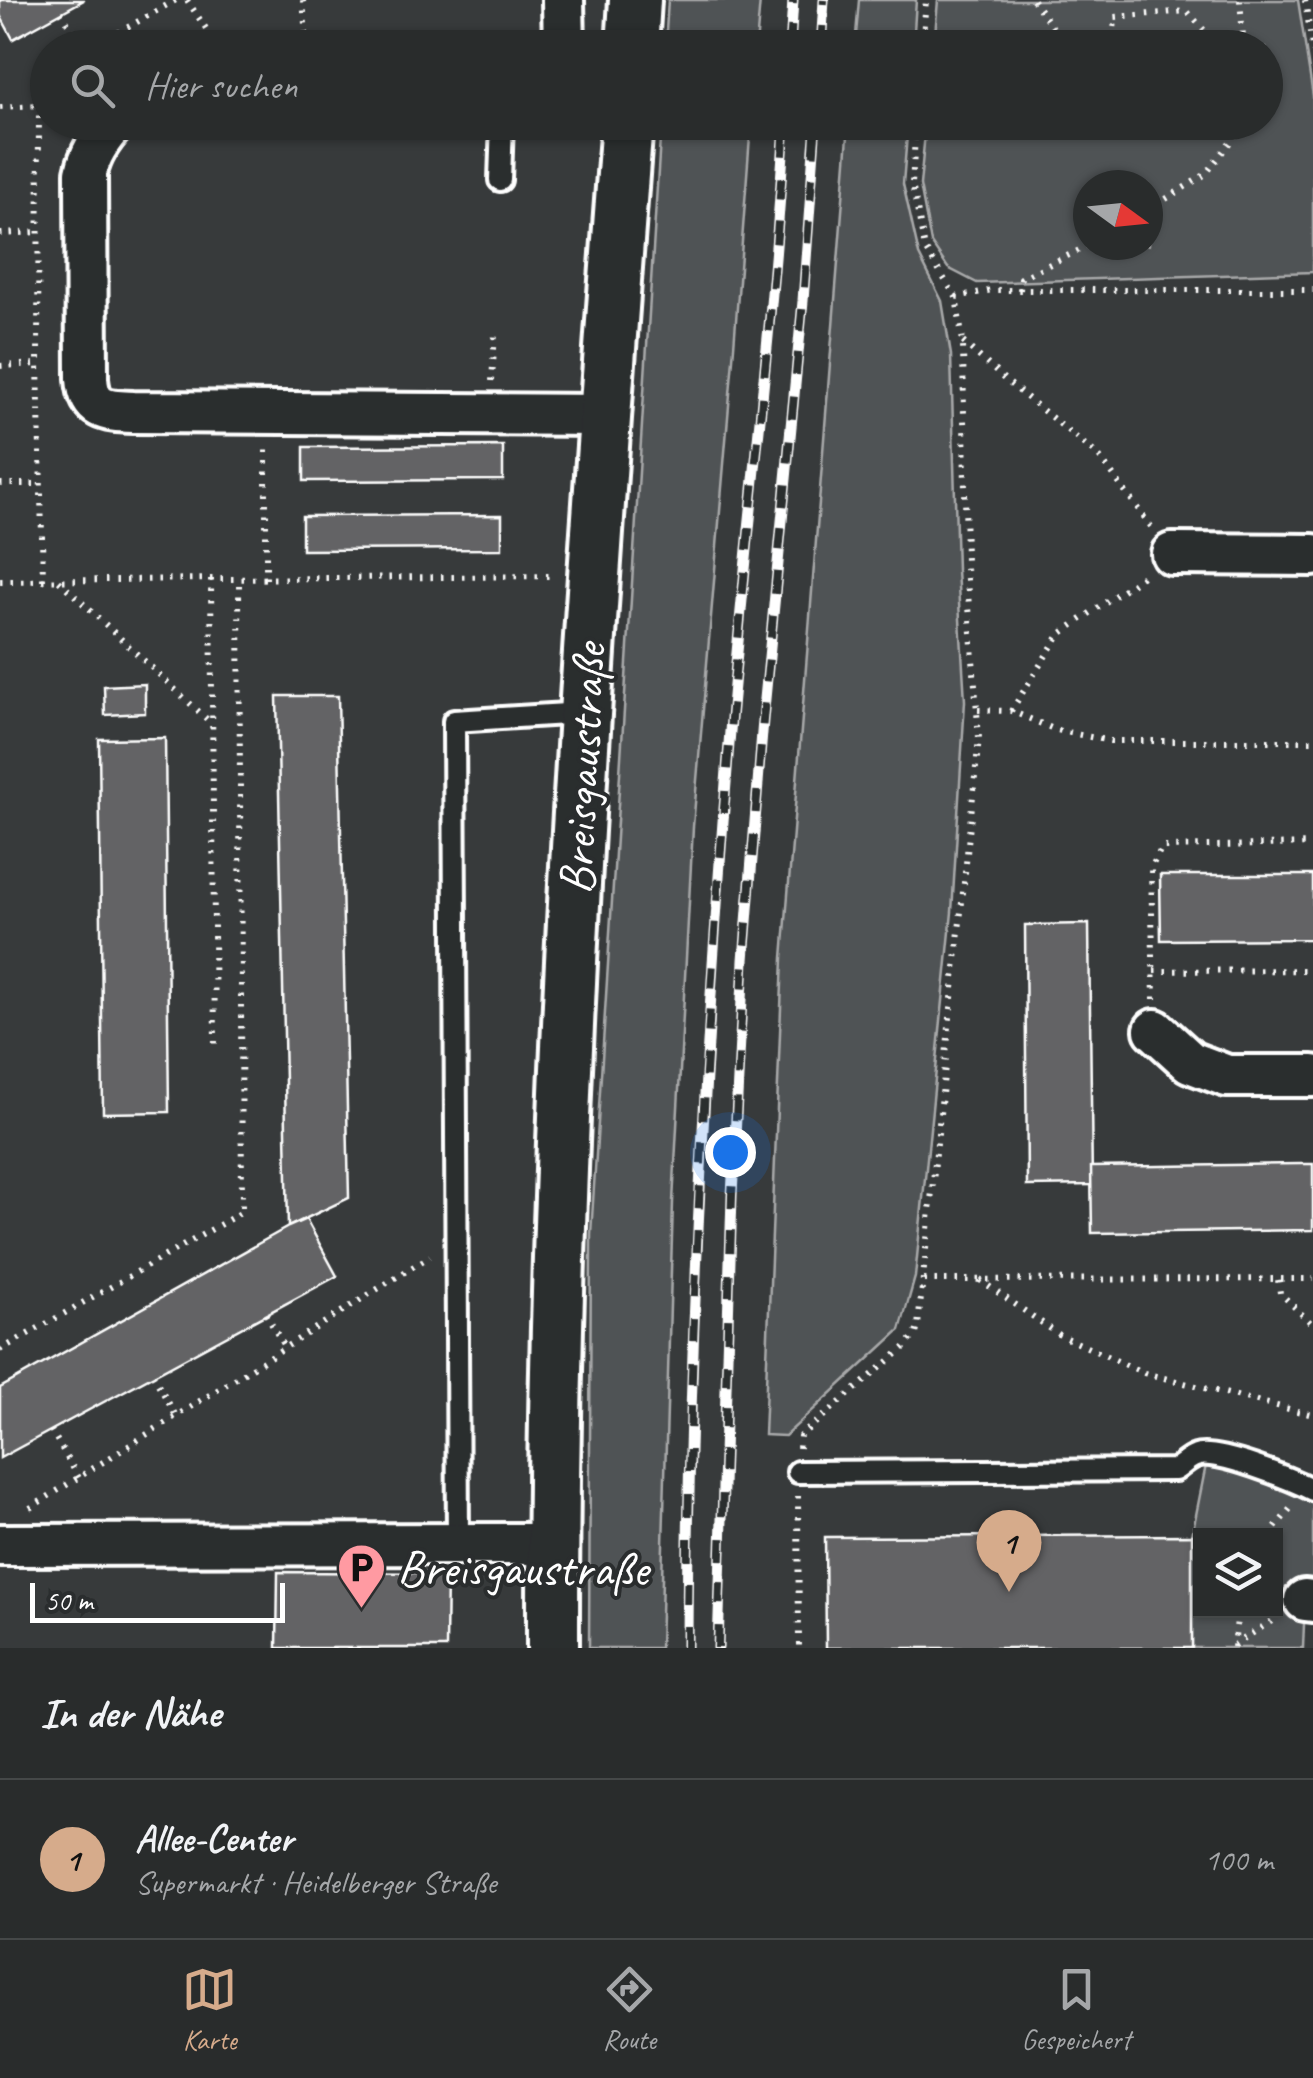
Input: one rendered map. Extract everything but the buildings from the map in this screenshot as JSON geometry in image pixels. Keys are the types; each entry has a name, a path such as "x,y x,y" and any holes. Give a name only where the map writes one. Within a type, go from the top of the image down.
{"street":[{"path":"563,0 564,30"},
{"path":"633,30 635,0"},
{"path":"100,140 86,173 86,368 90,398 103,409 266,414 604,415"},
{"name":"Breisgaustraße","path":"553,1648 561,1200 584,712 626,140"},
{"path":"1172,554 1313,554"},
{"path":"1155,1030 1190,1062 1228,1076 1313,1076"},
{"path":"8,1531 553,1544"}],"lane":[{"path":"500,180 501,140"},
{"path":"458,1544 454,721 584,712"},
{"path":"798,1472 1176,1470 1197,1454 1257,1468 1313,1490"}],"path":[{"path":"120,30 176,0"},
{"path":"187,0 207,30"},
{"path":"303,0 305,30"},
{"path":"924,30 926,0"},
{"path":"1033,0 1055,30"},
{"path":"1240,0 1242,30"},
{"path":"1305,0 1313,52"},
{"path":"1115,30 1116,17 1186,11 1203,30"},
{"path":"62,12 74,30"},
{"path":"0,107 30,105"},
{"path":"39,140 38,364 44,581"},
{"path":"799,1648 800,1436 916,1334 979,738 966,567 963,342 956,297 925,249 912,184 915,140"},
{"path":"1163,201 1206,174 1231,140"},
{"path":"0,234 38,232"},
{"path":"1020,290 1021,278 1073,253"},
{"path":"956,297 974,292 1020,290 1313,290"},
{"path":"491,414 495,333"},
{"path":"963,342 1098,455 1172,554 1059,635 1011,711"},
{"path":"0,366 38,364"},
{"path":"266,414 266,579"},
{"path":"0,484 40,484"},
{"path":"0,581 592,576"},
{"path":"211,579 215,1048"},
{"path":"0,1350 242,1212 239,579"},
{"path":"59,581 212,724"},
{"path":"978,710 1011,711 1066,733 1110,741 1313,741"},
{"path":"1313,844 1162,847 1150,868 1154,970 1313,970"},
{"path":"8,1531 79,1478 456,1239"},
{"path":"924,1280 1313,1279"},
{"path":"980,1280 1058,1334 1144,1373 1313,1414"},
{"path":"1278,1280 1280,1294 1313,1326"},
{"path":"266,1314 285,1348"},
{"path":"152,1375 176,1416"},
{"path":"51,1430 79,1478"},
{"path":"1234,1646 1309,1601"},
{"path":"1234,1646 1237,1618"}],"shaded area":[{"path":"668,0 760,0 757,30 666,30"},
{"path":"859,0 916,0 914,30 856,30"},
{"path":"938,0 1298,0 1313,96 1313,272 977,283 948,268 931,243 920,185 924,140 1283,140 1283,30 935,30"},
{"path":"660,140 750,140 693,827 673,1202 660,1648 589,1648 591,1234"},
{"path":"848,140 907,140 903,184 919,255 942,301 951,355 965,701 952,912 915,1277 900,1330 785,1436 764,1435 783,958"},
{"path":"1208,1455 1313,1490 1313,1601 1305,1601 1303,1648 1192,1648 1193,1530 1193,1618 1283,1618 1283,1528 1193,1528"}],"railway":[{"path":"791,30 793,0"},
{"path":"822,30 824,0"},
{"path":"687,1648 695,1299 714,951 784,140"},
{"path":"718,1648 732,1196 744,960 815,140"}],"place":[{"name":"Allee-Center","path":"1009,1592"},
{"name":"Breisgaustraße","path":"362,1610"}]}
